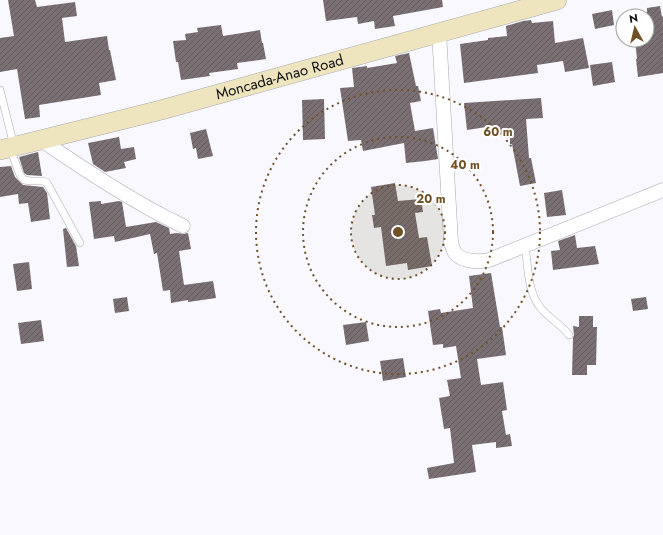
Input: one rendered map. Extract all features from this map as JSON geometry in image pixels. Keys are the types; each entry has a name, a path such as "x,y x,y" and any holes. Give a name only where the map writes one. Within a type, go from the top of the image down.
{"main road":[{"name":"Moncada-Anao Road","path":"8,148 161,110 557,0"}],"street":[{"path":"439,32 451,242 452,248 456,254 471,260 489,260 663,190"},
{"path":"41,140 100,179 183,226"}],"lane":[{"path":"0,90 8,148 20,175 24,180 43,181 47,183 80,243"},
{"path":"525,245 531,291 540,307 569,335"}],"building":[{"path":"8,0 35,0 37,7 75,2 77,16 62,18 65,42 107,36 116,80 99,83 101,95 39,105 40,117 25,119 17,69 0,72 0,38 14,36"},
{"path":"323,0 442,0 443,7 393,16 395,26 375,29 374,21 358,24 357,17 326,21"},
{"path":"660,6 662,17 663,16 663,73 638,77 636,48 655,48 655,8 647,8"},
{"path":"612,10 614,25 595,29 592,14"},
{"path":"531,20 532,23 553,21 555,43 583,38 589,68 565,72 563,61 537,65 538,73 464,83 460,44 488,40 488,38 507,36 506,26"},
{"path":"221,25 223,36 260,30 266,59 237,63 238,69 209,73 210,76 181,80 178,62 176,62 173,41 186,40 185,34 198,32 197,28"},
{"path":"409,53 416,86 418,86 421,101 410,103 415,131 433,128 438,159 406,163 404,143 363,151 361,140 348,141 340,88 354,87 352,68 367,66 367,68 397,63 395,56"},
{"path":"612,62 615,82 593,86 590,65"},
{"path":"541,98 543,118 526,119 529,158 531,158 536,183 520,186 512,144 510,144 510,134 494,135 493,126 467,130 464,103"},
{"path":"324,99 325,139 303,140 302,100"},
{"path":"206,129 213,156 198,159 196,148 193,149 190,133"},
{"path":"119,137 121,149 134,147 136,159 124,162 126,168 105,172 93,164 88,143"},
{"path":"38,152 42,176 27,175 24,173 19,157"},
{"path":"11,166 15,177 23,185 43,187 47,193 50,219 31,222 28,203 19,204 18,194 0,197 0,167"},
{"path":"395,183 398,201 421,199 423,212 415,213 419,238 427,237 432,266 408,270 407,263 386,266 381,227 374,228 372,215 375,215 371,187"},
{"path":"562,190 566,215 547,217 544,193"},
{"path":"101,201 101,204 119,201 122,202 126,227 156,222 169,228 170,234 188,233 191,249 179,251 184,285 213,281 216,298 171,303 170,290 163,291 157,253 154,254 150,234 115,242 114,236 94,239 89,202"},
{"path":"66,228 76,246 79,266 67,267 63,229"},
{"path":"575,235 577,248 595,246 599,264 553,270 551,251 560,250 558,241"},
{"path":"29,262 32,289 17,291 13,264"},
{"path":"491,273 506,355 477,359 481,385 503,382 507,410 502,411 506,435 510,434 512,446 496,448 496,442 472,445 476,472 429,479 427,468 454,463 450,428 444,429 439,398 450,396 447,380 461,378 456,346 443,348 443,344 433,345 428,311 440,309 441,313 473,308 469,276"},
{"path":"127,297 129,311 115,313 113,299"},
{"path":"646,297 648,309 633,311 631,299"},
{"path":"579,316 593,316 593,327 597,327 596,365 587,365 587,375 572,375 573,326 579,327"},
{"path":"41,320 44,341 21,344 18,323"},
{"path":"366,322 369,341 346,345 343,325"},
{"path":"403,358 406,377 383,381 380,361"}]}
